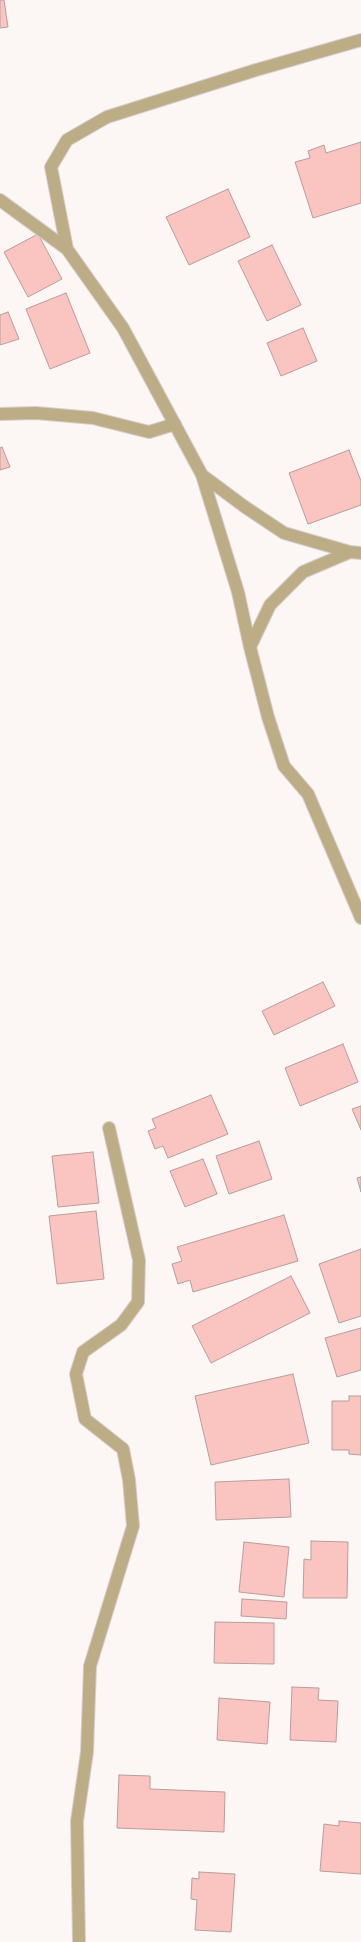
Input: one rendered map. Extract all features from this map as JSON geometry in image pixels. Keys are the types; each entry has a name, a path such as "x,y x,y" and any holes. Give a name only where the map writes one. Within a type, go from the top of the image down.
{"street":[{"path":"67,249 51,167 67,140 107,117 256,70 361,40"},
{"path":"0,200 67,249 123,328 202,475 238,592 250,648 268,717 284,766 308,794 361,918"},
{"path":"0,414 36,413 93,418 149,432 175,424"},
{"path":"202,475 245,507 284,533 356,553"},
{"path":"250,648 270,605 303,572 356,553"},
{"path":"79,1942 77,1821 87,1752 90,1666 133,1526 129,1480 123,1449 85,1419 76,1374 83,1352 121,1325 138,1302 139,1260 109,1128"}],"building":[{"path":"0,0 4,0 8,27 0,28"},
{"path":"361,142 361,203 313,218 295,162 310,158 308,151 324,145 326,153"},
{"path":"228,189 250,237 189,265 166,217"},
{"path":"38,234 62,279 28,297 4,252"},
{"path":"272,245 301,305 267,321 238,261"},
{"path":"66,293 90,353 50,369 26,309"},
{"path":"8,312 19,339 0,345 0,315"},
{"path":"303,328 317,361 281,376 267,343"},
{"path":"2,447 10,467 0,470 0,448"},
{"path":"349,450 361,481 361,505 308,524 289,473"},
{"path":"323,982 335,1006 274,1035 262,1011"},
{"path":"343,1044 358,1082 300,1106 285,1068"},
{"path":"211,1095 228,1134 168,1158 163,1146 155,1149 148,1131 156,1128 152,1119"},
{"path":"361,1106 361,1130 352,1109"},
{"path":"259,1141 272,1179 229,1194 216,1156"},
{"path":"93,1152 99,1203 58,1207 52,1156"},
{"path":"203,1159 217,1194 185,1207 170,1171"},
{"path":"361,1177 361,1192 357,1178"},
{"path":"96,1211 104,1279 57,1284 49,1216"},
{"path":"284,1215 298,1261 193,1292 190,1280 178,1284 172,1264 182,1261 177,1247"},
{"path":"361,1249 361,1316 339,1323 319,1264"},
{"path":"291,1276 310,1313 211,1363 192,1326"},
{"path":"361,1328 361,1370 337,1377 325,1338"},
{"path":"293,1374 309,1443 211,1465 195,1396"},
{"path":"349,1396 361,1396 361,1455 349,1454 349,1450 332,1450 332,1401 349,1401"},
{"path":"289,1479 291,1517 216,1520 215,1482"},
{"path":"311,1541 348,1542 347,1598 303,1598 304,1559 311,1560"},
{"path":"244,1542 289,1547 284,1597 239,1592"},
{"path":"242,1599 287,1602 286,1619 241,1616"},
{"path":"215,1622 274,1623 274,1664 214,1663"},
{"path":"292,1687 319,1688 318,1700 338,1701 336,1742 290,1740"},
{"path":"219,1698 270,1702 267,1744 217,1740"},
{"path":"119,1775 150,1776 150,1789 225,1792 224,1832 117,1828"},
{"path":"339,1821 361,1823 361,1874 320,1871 324,1824 339,1826"},
{"path":"199,1872 235,1874 231,1932 195,1930 197,1900 191,1899 192,1878 199,1879"}]}
